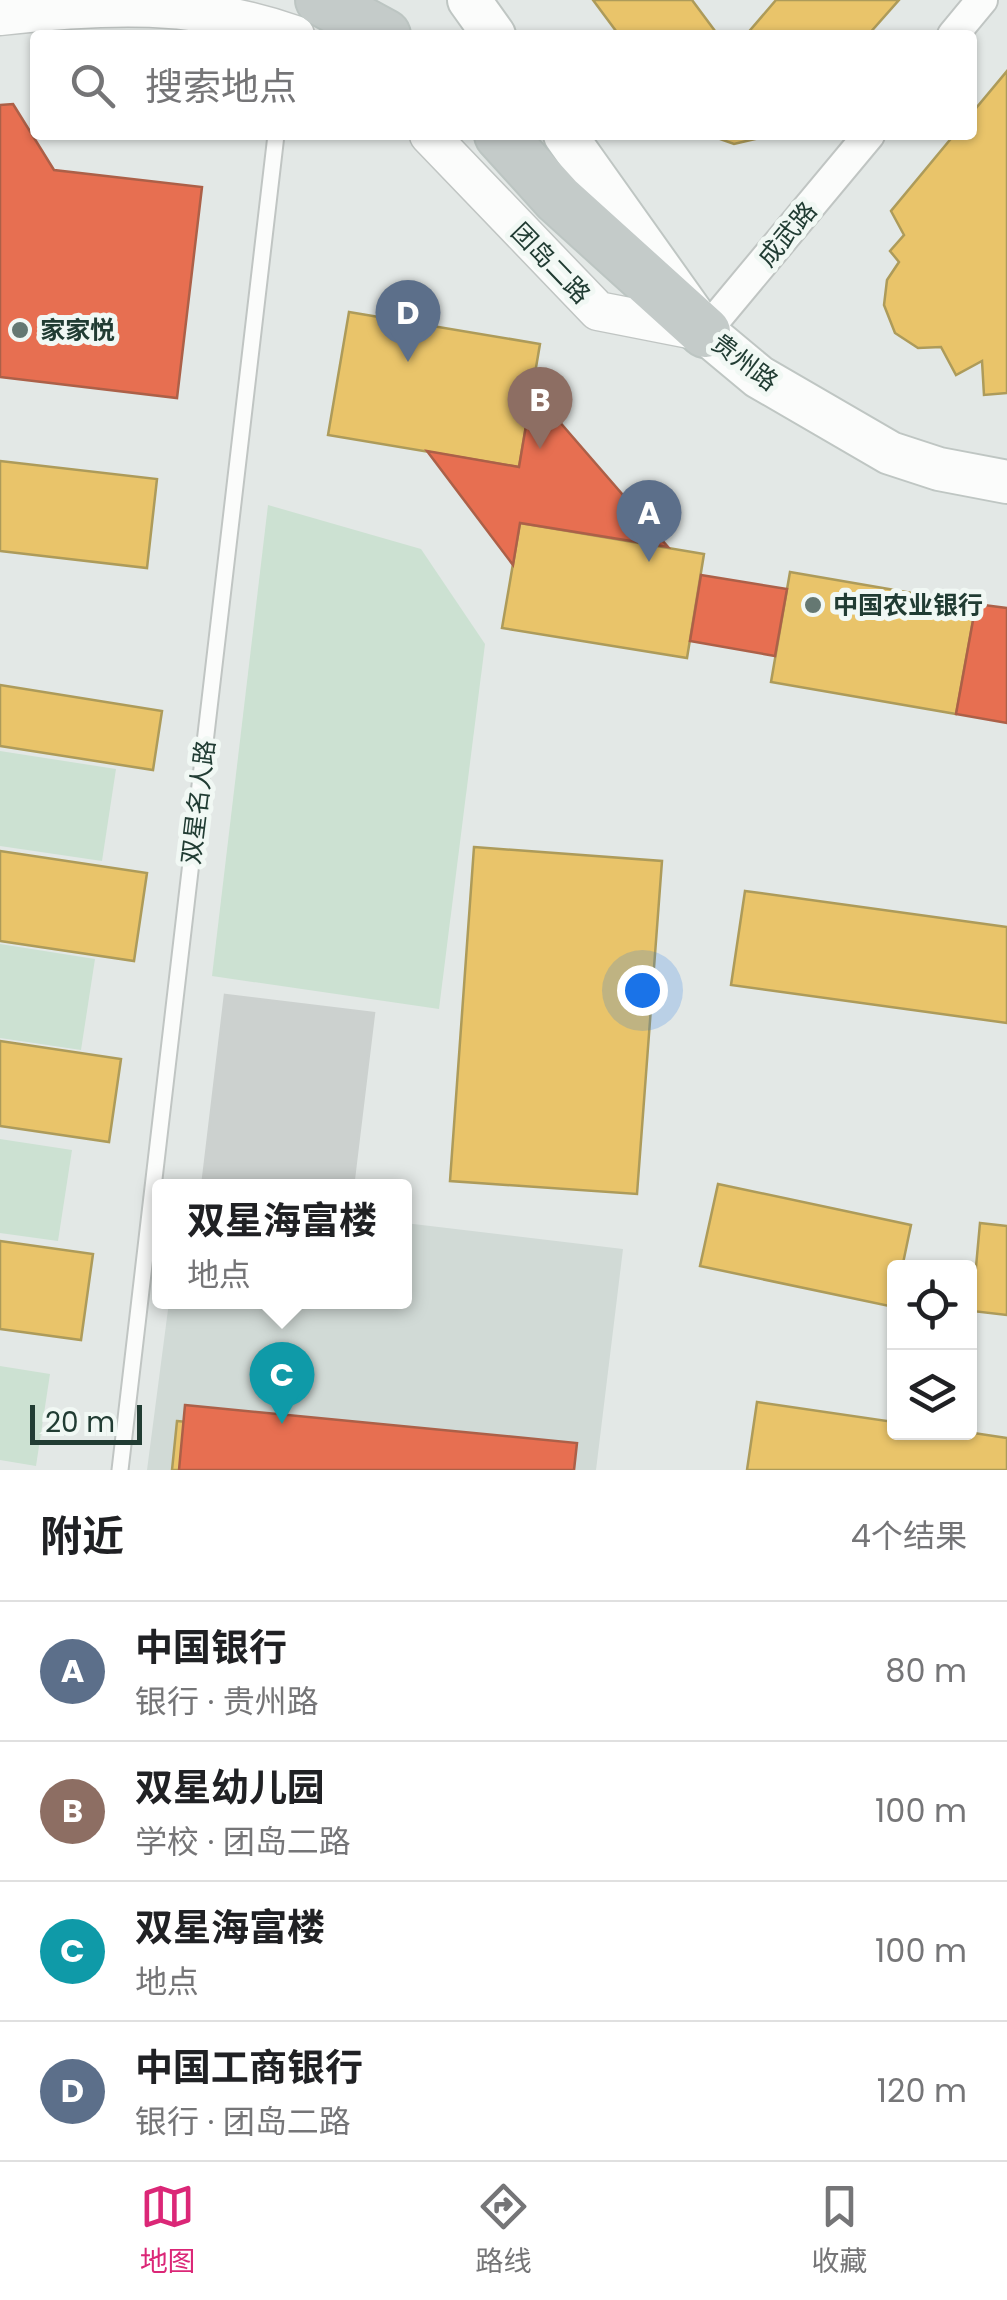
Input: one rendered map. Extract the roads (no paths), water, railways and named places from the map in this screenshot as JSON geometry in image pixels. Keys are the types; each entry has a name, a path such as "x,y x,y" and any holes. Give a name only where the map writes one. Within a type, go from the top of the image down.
{"highway":[{"path":"300,26 338,30"},
{"path":"505,140 558,198 705,332"}],"main road":[{"path":"469,0 490,30"},
{"name":"贵州路","path":"569,140 705,332 759,377 890,453 939,470 1007,482"}],"street":[{"path":"956,30 982,0"},
{"path":"0,16 108,4 213,5 300,26"},
{"name":"团岛二路","path":"434,140 598,311 705,332"},
{"name":"成武路","path":"705,332 865,140"}],"lane":[{"name":"双星名人路","path":"154,1179 275,140"},
{"name":"双星名人路","path":"120,1470 152,1196"}],"place":[{"name":"家家悦","path":"20,330"},
{"name":"中国工商银行","path":"408,362"},
{"name":"双星幼儿园","path":"540,449"},
{"name":"中国银行","path":"649,562"},
{"name":"中国农业银行","path":"813,605"},
{"name":"双星海富楼","path":"282,1424"}]}
